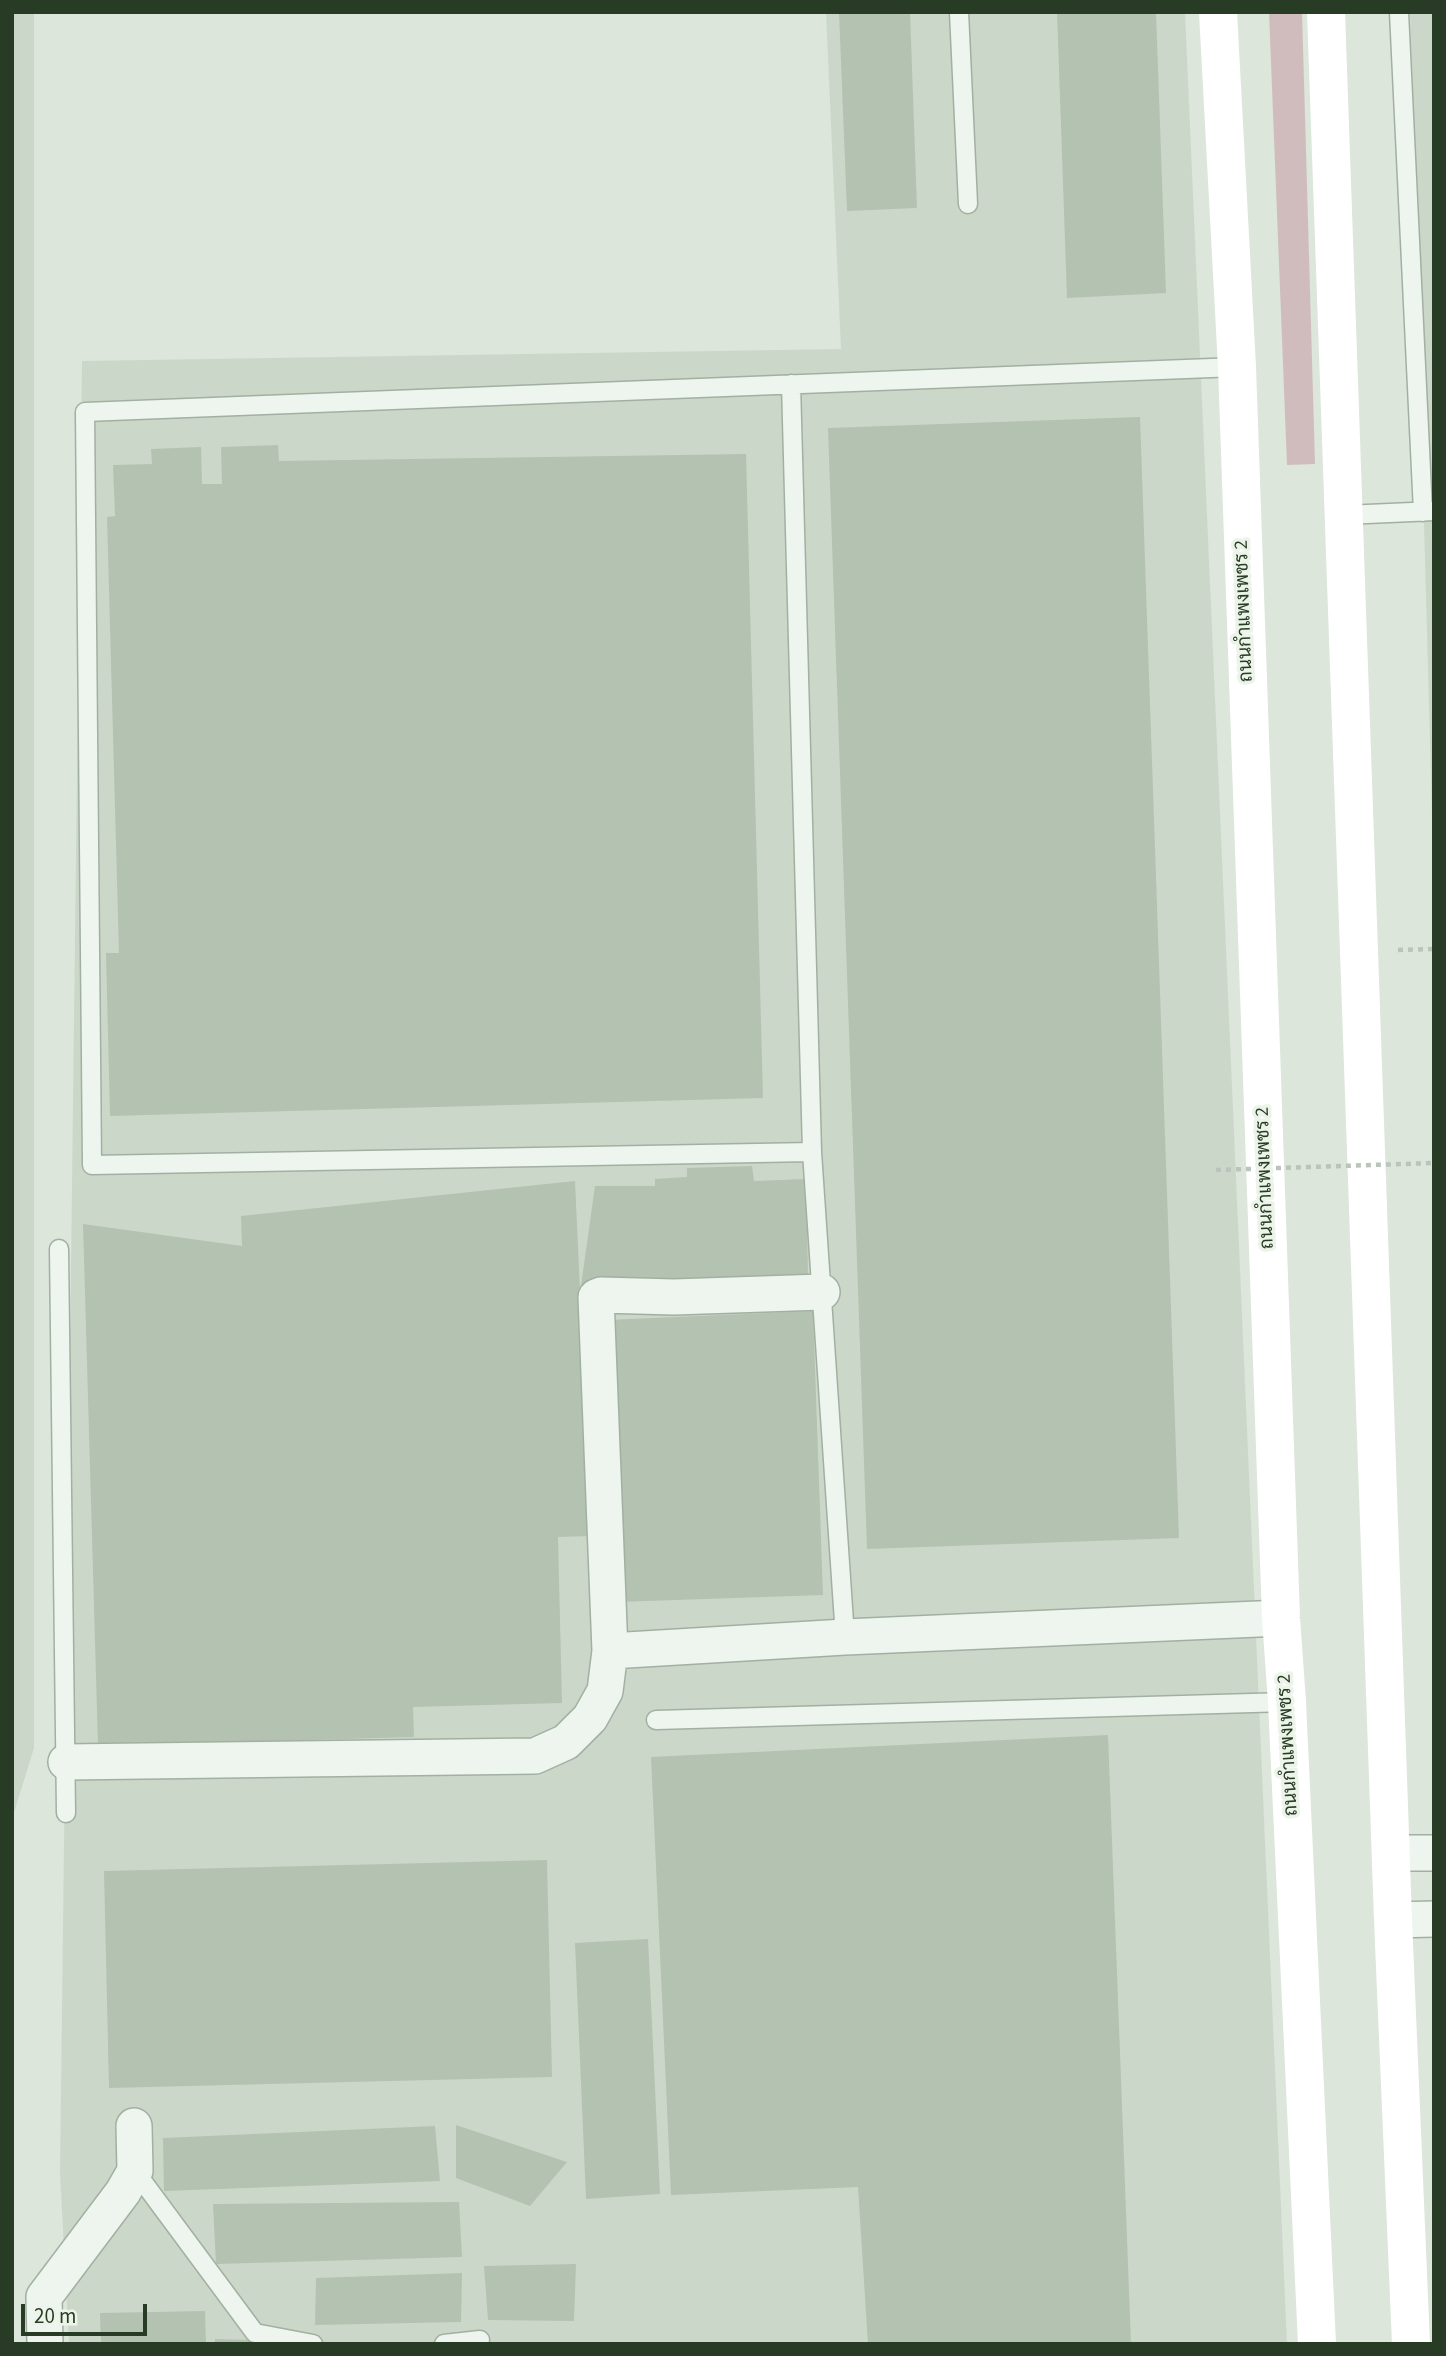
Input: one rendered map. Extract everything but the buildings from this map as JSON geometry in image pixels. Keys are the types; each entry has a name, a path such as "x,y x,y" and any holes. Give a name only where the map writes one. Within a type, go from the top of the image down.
{"main road":[{"name":"ถนนกำแพงเพชร 2","path":"1218,12 1237,367 1281,1618 1317,2344"},
{"path":"1326,12 1410,2344"}],"street":[{"path":"66,1762 535,1756 566,1742 590,1718 606,1691 610,1651 596,1297 822,1292"},
{"path":"610,1651 845,1637 1281,1618"},
{"path":"1391,1853 1434,1853"},
{"path":"1393,1920 1434,1919"},
{"path":"45,2344 44,2297 123,2192 135,2171 134,2126"}],"lane":[{"path":"959,12 968,204"},
{"path":"1345,515 1428,512 1399,12"},
{"path":"813,1152 92,1165 85,412 1237,367"},
{"path":"791,384 813,1152 845,1637"},
{"path":"59,1249 66,1814"},
{"path":"656,1720 1287,1702"},
{"path":"135,2171 255,2333 313,2344"},
{"path":"444,2344 480,2340"}],"path":[{"path":"1216,1170 1434,1163"}],"shaded area":[{"path":"12,12 34,12 34,1748 12,1819"},
{"path":"826,12 1185,12 1287,2344 69,2344 60,2173 82,361 841,349"},
{"path":"1269,12 1302,12 1315,464 1287,465"},
{"path":"1410,12 1434,12 1434,888"}]}
